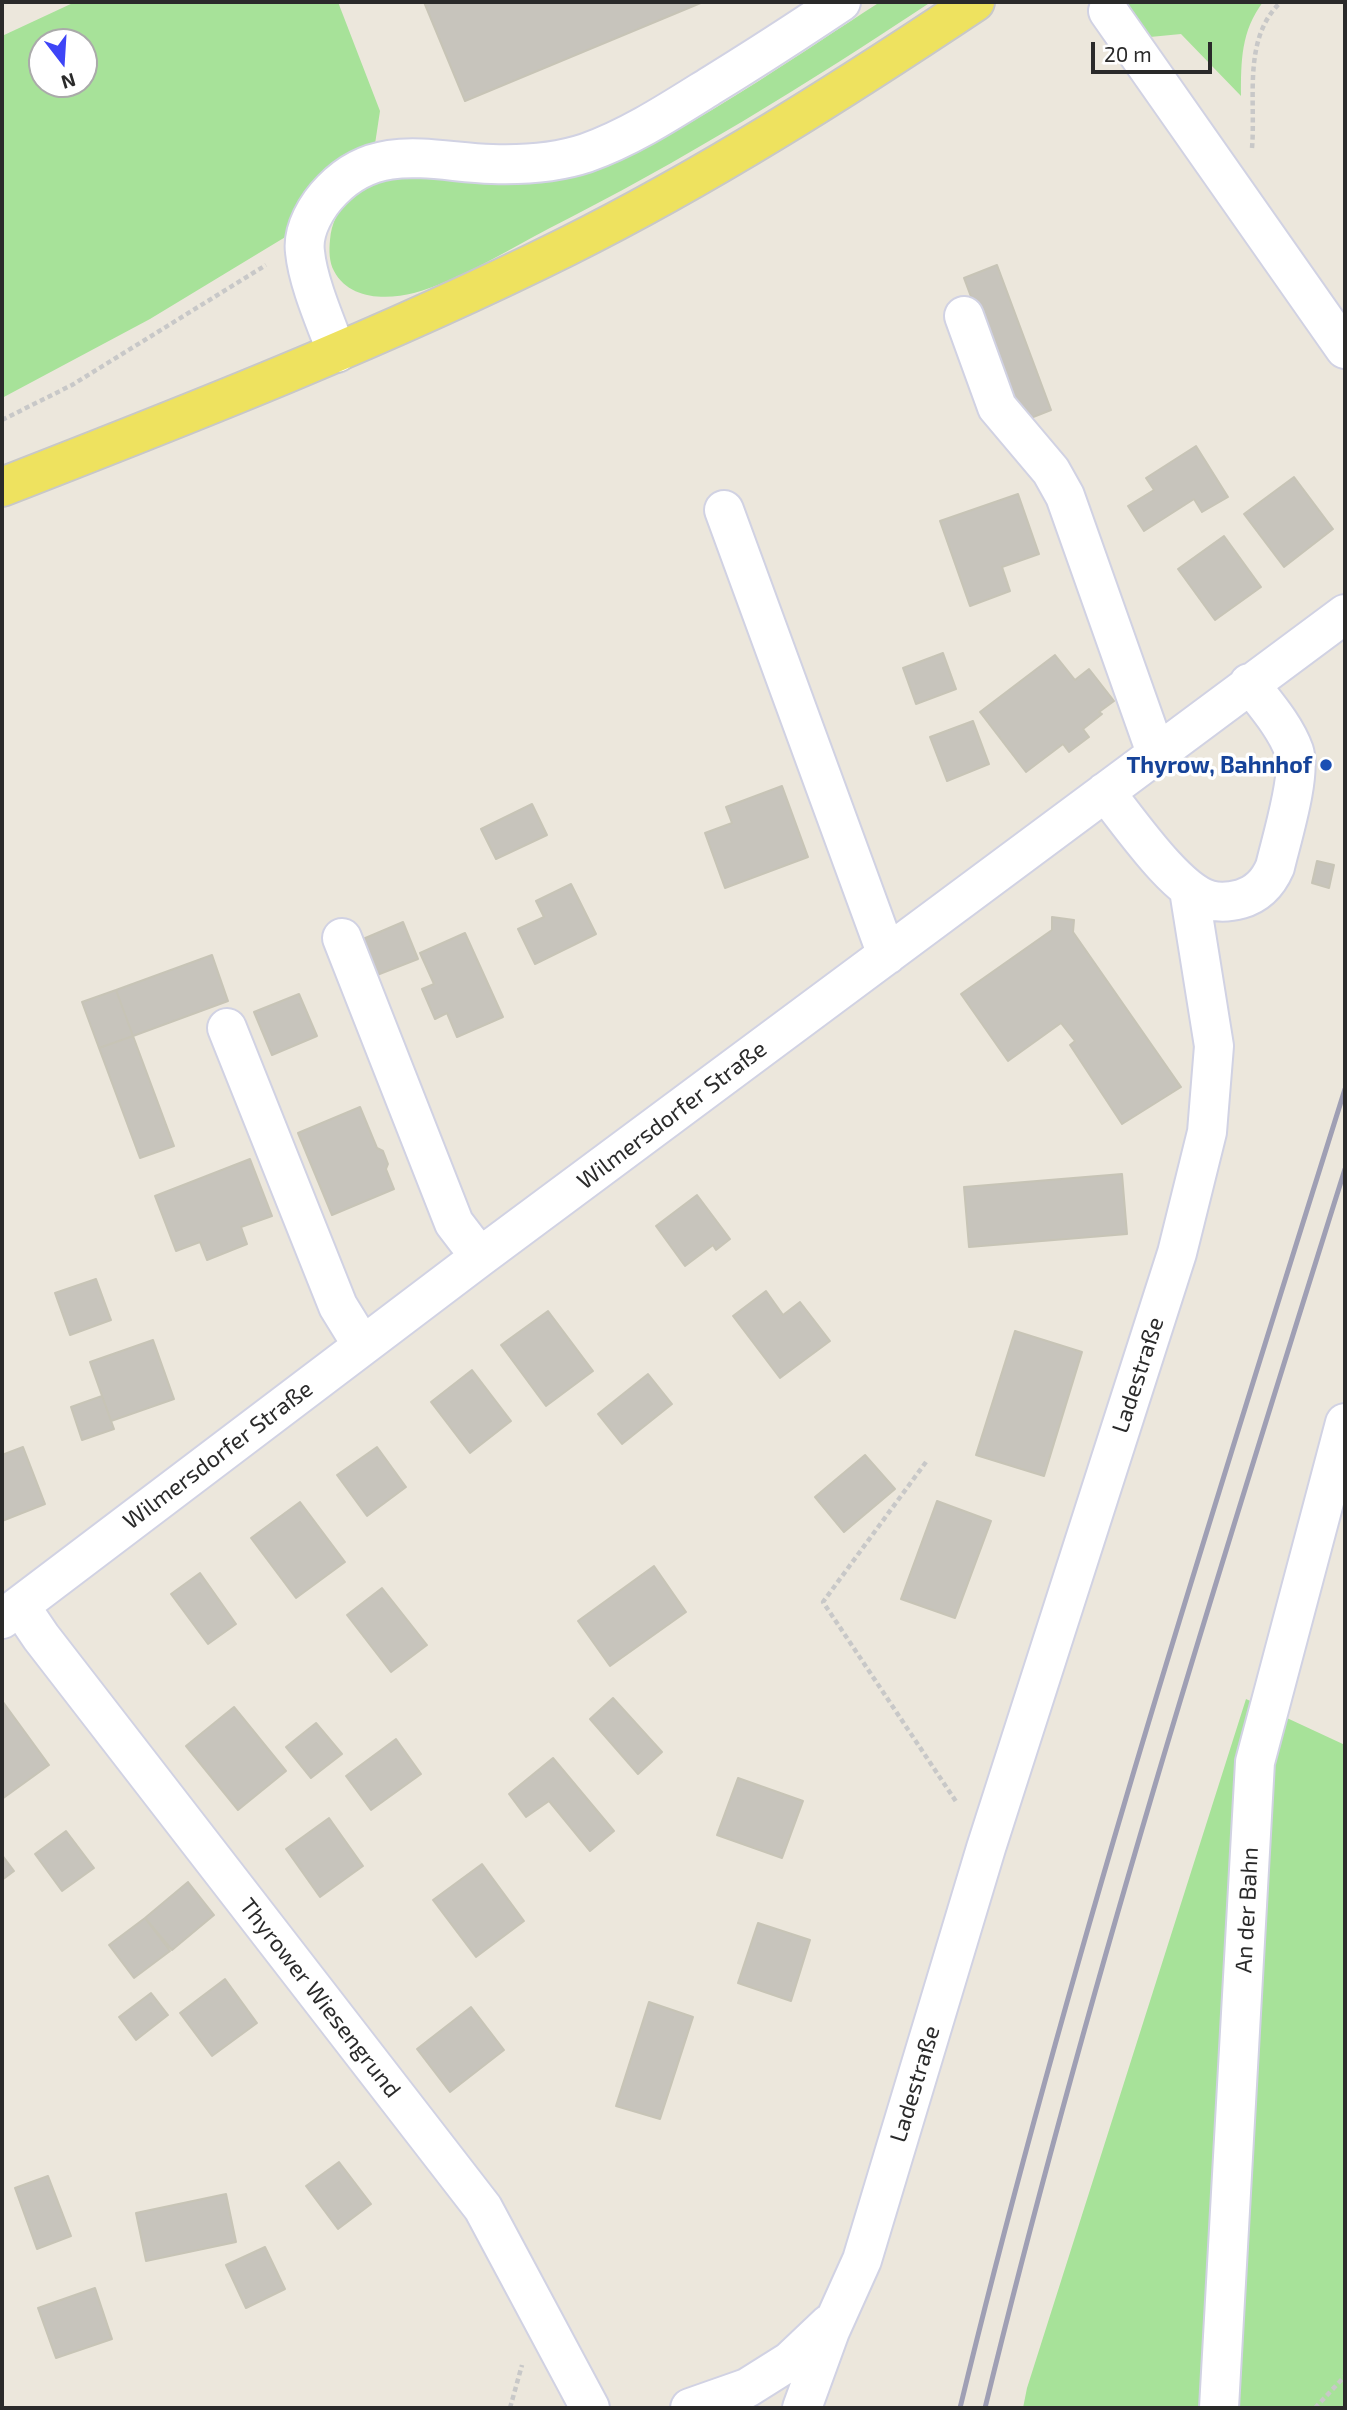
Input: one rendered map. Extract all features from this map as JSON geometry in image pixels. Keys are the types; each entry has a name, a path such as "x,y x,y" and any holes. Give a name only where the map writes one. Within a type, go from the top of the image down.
{"main road":[{"path":"2,488 337,353 556,252 758,141 975,2"}],"street":[{"path":"337,353 320,308 304,250 310,222 322,200 342,179 370,164 401,157 491,164 535,163 585,153 664,115 841,2"},
{"path":"1108,11 1345,349"},
{"path":"964,316 997,407 1051,471 1065,496 1156,754"},
{"path":"724,510 887,955"},
{"name":"Wilmersdorfer Straße","path":"11,1612 362,1345 1345,614"},
{"path":"1105,792 1157,856 1189,890 1208,900 1226,902 1258,891 1270,880 1275,867 1297,770 1295,753 1279,723 1249,684"},
{"name":"Ladestraße","path":"802,2408 836,2318 862,2260 986,1848 1177,1253 1207,1132 1214,1046 1189,890"},
{"path":"342,938 454,1223 480,1257"},
{"path":"227,1028 338,1306 362,1345"},
{"name":"An der Bahn","path":"1219,2408 1255,1762 1345,1423"},
{"name":"Thyrower Wiesengrund","path":"11,1612 49,1648 483,2208 586,2400"},
{"path":"690,2408 747,2388 790,2361 836,2318"}],"path":[{"path":"1228,183 1248,167 1253,146 1255,53 1266,21 1281,2"},
{"path":"2,421 72,385 258,268 304,250"},
{"path":"926,1462 823,1602 986,1848"},
{"path":"1315,2408 1345,2375"}],"green space":[{"path":"75,2 338,2 380,111 375,144 334,163 303,194 287,236 150,319 2,398 2,36"},
{"path":"880,2 931,2 838,63 695,149 466,273 414,293 381,297 359,293 349,288 334,271 330,248 336,218 348,201 375,183 386,178 634,153 728,100"},
{"path":"1115,2 1263,2 1246,35 1241,96 1181,34 1150,37"},
{"path":"1246,1699 1345,1745 1345,2408 1023,2408 1027,2388"}],"building":[{"path":"424,2 703,2 465,101"},
{"path":"997,265 1051,410 1018,423 964,278"},
{"path":"1196,446 1228,497 1202,512 1194,499 1144,531 1128,506 1154,490 1146,478"},
{"path":"1294,477 1333,529 1284,567 1244,514"},
{"path":"1018,494 1039,554 1002,567 1010,591 970,606 940,521"},
{"path":"1224,536 1261,587 1215,620 1178,569"},
{"path":"943,653 956,689 916,704 903,668"},
{"path":"1055,655 1075,680 1089,669 1114,701 1083,729 1089,737 1069,752 1063,744 1026,772 980,712"},
{"path":"973,721 989,764 947,781 930,737"},
{"path":"782,786 808,857 725,888 705,833 732,823 726,807"},
{"path":"532,804 547,835 496,859 481,829"},
{"path":"1317,861 1334,865 1329,888 1312,883"},
{"path":"571,884 596,934 535,964 518,929 544,917 536,901"},
{"path":"1052,917 1074,920 1073,932 1181,1087 1122,1124 1070,1045 1075,1041 1061,1023 1008,1061 961,994 1052,930"},
{"path":"403,922 418,959 377,975 363,939"},
{"path":"465,933 503,1017 457,1037 447,1013 435,1019 422,989 434,984 420,953"},
{"path":"212,955 228,1001 133,1036 116,990"},
{"path":"116,990 133,1036 99,1048 82,1002"},
{"path":"299,994 317,1036 272,1055 254,1012"},
{"path":"133,1036 174,1146 140,1158 99,1048"},
{"path":"360,1107 377,1148 383,1151 388,1164 386,1169 394,1189 332,1215 298,1133"},
{"path":"250,1159 272,1216 241,1227 247,1244 207,1260 200,1242 176,1251 155,1196"},
{"path":"1122,1174 1127,1234 969,1247 964,1187"},
{"path":"697,1195 730,1239 716,1250 713,1245 685,1266 656,1226"},
{"path":"96,1279 111,1320 70,1335 55,1293"},
{"path":"766,1291 783,1315 800,1302 830,1341 780,1378 733,1316"},
{"path":"548,1311 593,1371 546,1406 501,1345"},
{"path":"1015,1331 1082,1352 1044,1476 976,1455"},
{"path":"153,1340 174,1399 111,1421 90,1362"},
{"path":"472,1370 511,1421 470,1453 431,1402"},
{"path":"648,1374 672,1404 622,1444 598,1414"},
{"path":"102,1396 114,1429 82,1440 71,1407"},
{"path":"23,1447 45,1504 2,1521 2,1455"},
{"path":"377,1447 406,1487 367,1516 337,1475"},
{"path":"865,1455 895,1489 844,1532 815,1497"},
{"path":"937,1501 991,1521 955,1618 901,1599"},
{"path":"300,1502 345,1562 296,1598 251,1538"},
{"path":"654,1566 686,1612 610,1666 578,1621"},
{"path":"200,1573 236,1624 208,1644 171,1594"},
{"path":"382,1588 427,1645 391,1672 347,1615"},
{"path":"613,1698 662,1752 638,1774 590,1719"},
{"path":"2,1703 49,1765 2,1799"},
{"path":"234,1707 286,1771 238,1810 186,1746"},
{"path":"316,1723 342,1754 311,1778 286,1747"},
{"path":"396,1739 421,1774 371,1810 346,1776"},
{"path":"553,1758 614,1831 590,1851 549,1801 526,1817 509,1794"},
{"path":"738,1778 803,1801 782,1858 717,1835"},
{"path":"329,1818 363,1866 320,1897 286,1849"},
{"path":"66,1831 94,1868 62,1891 35,1854"},
{"path":"2,1855 14,1871 2,1880"},
{"path":"482,1864 524,1921 476,1957 433,1900"},
{"path":"188,1882 214,1915 172,1950 145,1918"},
{"path":"145,1918 170,1951 134,1978 109,1945"},
{"path":"758,1923 810,1940 791,2001 738,1983"},
{"path":"225,1979 257,2023 212,2056 180,2013"},
{"path":"151,1993 168,2015 136,2040 119,2017"},
{"path":"649,2002 693,2017 660,2119 616,2106"},
{"path":"471,2007 504,2050 450,2092 417,2049"},
{"path":"339,2162 371,2204 338,2229 306,2186"},
{"path":"48,2176 71,2236 37,2249 15,2188"},
{"path":"226,2194 236,2242 146,2261 136,2213"},
{"path":"265,2247 285,2289 246,2308 226,2265"},
{"path":"95,2288 112,2339 56,2358 38,2308"}],"railway":[{"path":"960,2408 1046,2076 1093,1910 1191,1581 1345,1089"},
{"path":"985,2408 1024,2252 1110,1940 1201,1631 1345,1169"}],"place":[{"name":"Thyrow, Bahnhof","path":"1326,765"}]}
